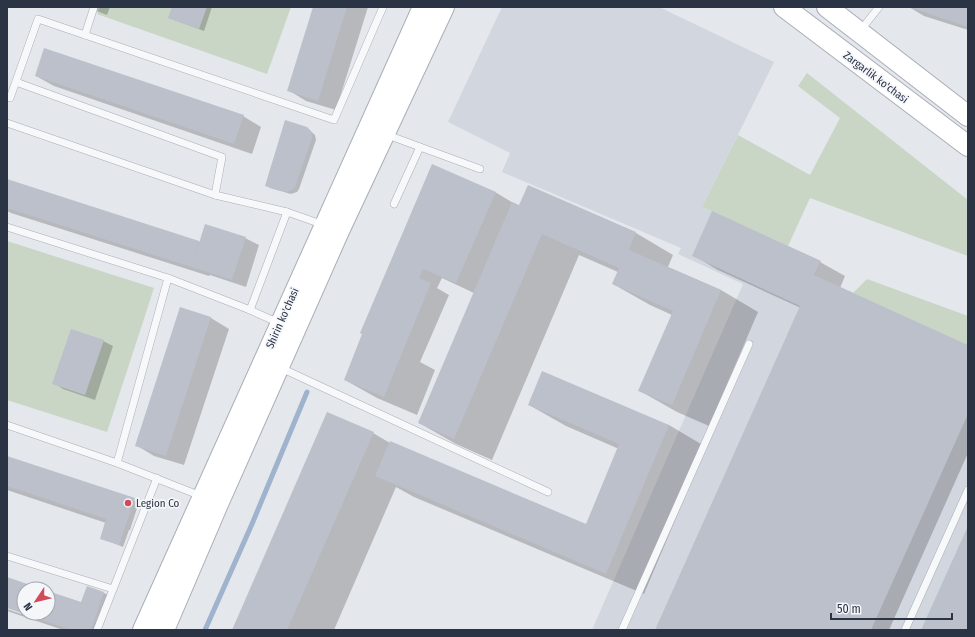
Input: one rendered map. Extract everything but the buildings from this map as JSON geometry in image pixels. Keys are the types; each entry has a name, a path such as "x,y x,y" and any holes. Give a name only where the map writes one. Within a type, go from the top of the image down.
{"main road":[{"name":"Shirin ko'chasi","path":"164,630 210,500 332,228 423,7"},
{"name":"Shirin ko'chasi","path":"332,228 385,134 444,7"},
{"name":"Zargarlik ko'chasi","path":"784,7 968,146"},
{"path":"827,7 968,116"},
{"name":"Shirin ko'chasi","path":"143,630 279,367 288,327"}],"lane":[{"path":"84,35 94,7"},
{"path":"7,97 10,98 38,19 334,120 383,7"},
{"path":"859,31 879,7"},
{"path":"16,82 222,157 215,195"},
{"path":"7,123 215,195 287,212 332,228"},
{"path":"385,134 480,169"},
{"path":"394,204 420,147"},
{"path":"250,310 287,212"},
{"path":"7,227 168,278 250,310 288,327"},
{"path":"117,463 168,278"},
{"path":"622,630 749,344"},
{"path":"279,367 548,492"},
{"path":"7,425 117,463 210,500"},
{"path":"97,630 157,478"},
{"path":"905,630 968,490"},
{"path":"7,556 113,589"}],"shaded area":[{"path":"502,7 659,7 774,62 702,207 821,261 814,276 968,345 968,630 592,630 743,284 678,254 681,248 502,172 510,153 448,122"}],"green space":[{"path":"100,7 291,7 267,74 97,14"},
{"path":"807,73 968,200 968,256 810,198 788,246 702,207 738,135 810,175 840,118 798,86"},
{"path":"7,241 154,288 107,432 7,400"},
{"path":"867,279 968,316 968,345 853,293"}],"waterway":[{"path":"205,630 252,524 307,392"}],"place":[{"name":"Legion Co","path":"128,503"}]}
